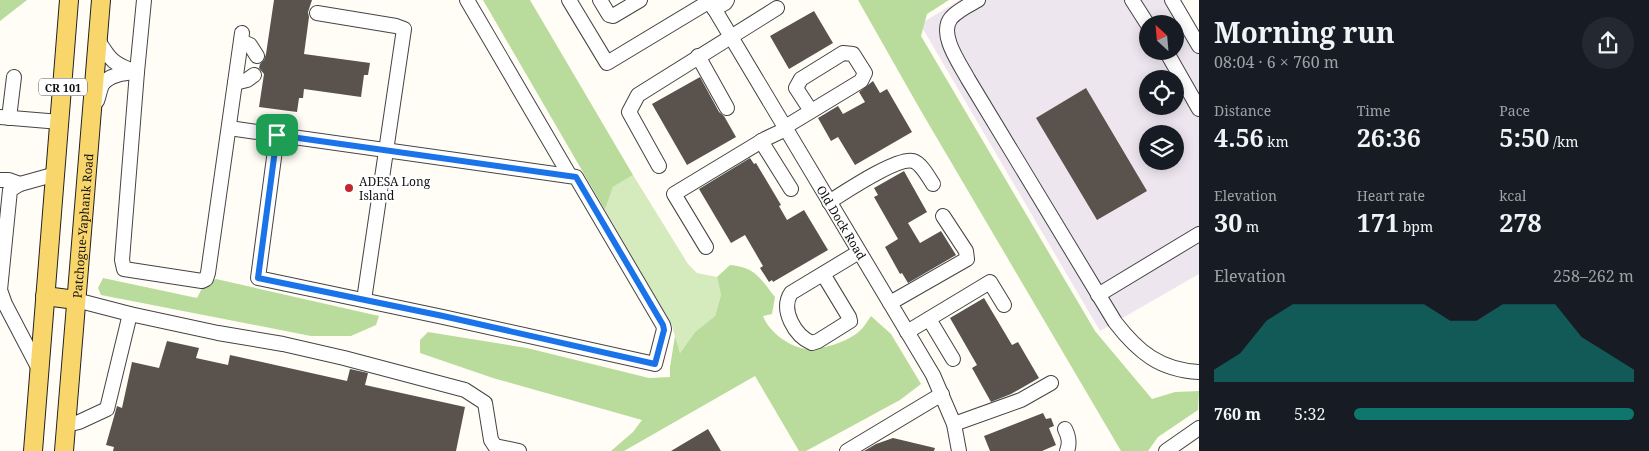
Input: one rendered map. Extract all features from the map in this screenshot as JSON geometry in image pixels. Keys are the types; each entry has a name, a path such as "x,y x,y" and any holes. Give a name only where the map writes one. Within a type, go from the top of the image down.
{"main road":[{"name":"CR 101","path":"33,451 70,0"},
{"name":"Patchogue-Yaphank Road","path":"64,451 101,0"},
{"path":"45,296 76,300"}],"street":[{"path":"144,0 122,260 124,269 202,281 206,279 241,37 250,45 257,56"},
{"path":"468,0 570,176"},
{"path":"569,0 607,63 711,3 725,3 727,0"},
{"path":"600,0 609,14 613,16 635,1"},
{"path":"978,0 957,12 950,19 947,29 948,40 968,79 1098,295 1126,337 1155,362 1176,369 1199,372"},
{"path":"1132,0 1142,15"},
{"path":"1172,0 1199,46"},
{"name":"Old Dock Road","path":"711,3 890,303 942,394 954,424 959,451"},
{"path":"659,166 630,112 638,95 777,8"},
{"path":"317,13 396,26 404,29 364,300"},
{"path":"98,40 112,61 117,65 137,72"},
{"path":"706,247 674,194 785,128 861,81 865,73 853,54 843,53 801,79 796,88 812,111"},
{"path":"698,56 728,108"},
{"path":"1171,60 1199,109"},
{"path":"91,118 103,83 125,73 137,72"},
{"path":"235,83 247,80 254,75"},
{"path":"14,76 5,117 60,122"},
{"path":"229,128 576,177 663,325 664,330 655,364 258,278 277,135"},
{"path":"761,141 791,189"},
{"path":"829,202 883,170 904,161 918,163 933,184"},
{"path":"39,369 4,304 0,290 4,195 20,184 56,174"},
{"path":"0,180 10,180 20,184"},
{"path":"890,303 967,259 966,251 944,216"},
{"path":"1098,295 1199,234"},
{"path":"823,274 850,319 849,323 812,344 805,339 787,313 786,303 791,293 859,252"},
{"path":"907,332 990,282 1004,305"},
{"path":"76,300 130,314 344,358 465,390 485,403 491,440 495,446 519,451"},
{"path":"66,425 79,422 107,410 130,314"},
{"path":"929,319 953,359"},
{"path":"954,424 1021,400 1051,383"},
{"path":"847,451 942,394"},
{"path":"1166,451 1199,428"},
{"path":"1065,429 1068,434 1069,444 1067,451"}],"shaded area":[{"path":"960,0 1172,0 1182,15 1139,15 1139,60 1184,60 1184,19 1199,42 1199,274 1100,331 920,24"}],"green space":[{"path":"0,0 27,0 0,21"},
{"path":"483,0 530,0 633,175 613,187 605,210"},
{"path":"858,0 949,0 927,14 921,36 1095,331 1152,399 1175,392 1199,391 1198,410 1158,437 1148,451 1121,451"},
{"path":"633,175 688,264 697,273 717,277 721,295 715,316 695,332 680,353 672,326 605,210 613,187"},
{"path":"730,265 751,271 761,279 775,297 772,314 763,316 770,328 787,342 794,346 808,349 833,345 856,334 871,316 891,334 921,384 900,400 806,451 799,451 755,376 624,451 611,451 633,432 642,420 493,378 420,353 420,340 428,332 527,348 649,378 670,377 675,336 680,353 695,332 715,316 721,295 717,277"},
{"path":"103,278 197,298 204,284 216,279 379,316 376,325 351,336 311,336 101,295 98,288"}],"building":[{"path":"274,0 312,0 308,12 304,54 370,63 368,75 364,75 361,97 304,89 303,98 299,98 297,112 259,107 264,74 259,68 266,54"},
{"path":"814,11 833,43 789,69 770,36"},
{"path":"700,77 719,112 724,116 736,137 687,165 652,104"},
{"path":"873,81 880,93 887,89 912,132 855,165 838,137 831,141 818,118 838,106 843,114 865,102 859,92"},
{"path":"1086,88 1147,191 1097,220 1036,118"},
{"path":"750,158 754,164 756,163 781,205 779,206 787,220 804,210 828,250 773,282 772,280 769,282 760,268 763,266 745,235 731,243 699,189"},
{"path":"904,171 927,212 908,223 920,243 941,231 956,255 908,283 902,273 900,274 885,247 898,239 874,197 878,195 874,188"},
{"path":"984,298 1012,345 1018,342 1039,378 1011,394 991,402 972,368 977,365 950,318"},
{"path":"167,341 199,348 196,358 228,365 230,355 347,381 350,369 368,373 365,385 465,407 456,451 113,451 114,447 106,445 117,406 122,408 132,362 159,368"},
{"path":"1043,413 1046,419 1051,418 1054,426 1049,428 1056,445 1042,451 990,451 984,436"},
{"path":"708,429 721,451 671,451"},
{"path":"893,438 935,448 934,451 864,451"}],"place":[{"name":"ADESA Long Island","path":"349,188"}],"route":[{"path":"277,135 576,177 663,325 664,330 655,364 443,316 258,278 277,135"}]}
